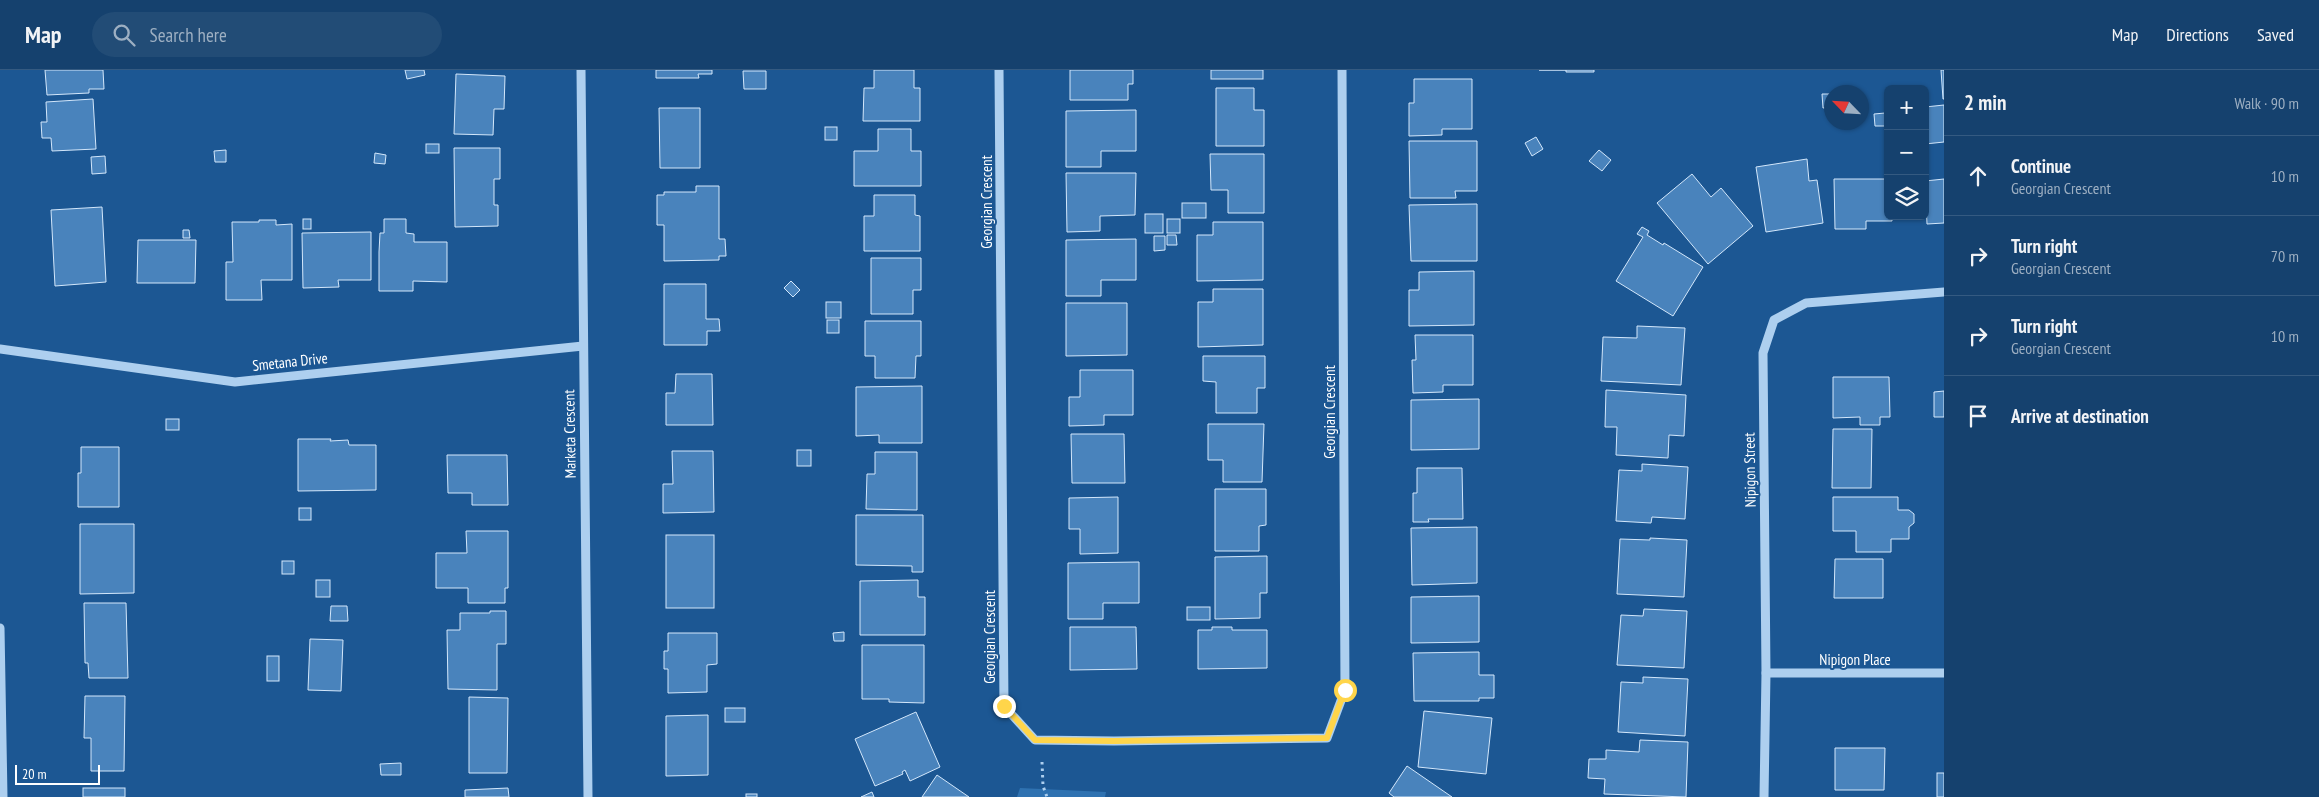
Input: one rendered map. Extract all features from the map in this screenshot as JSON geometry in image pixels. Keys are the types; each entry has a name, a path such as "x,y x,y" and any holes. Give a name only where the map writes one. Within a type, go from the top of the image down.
{"street":[{"name":"Marketa Crescent","path":"581,70 588,797"},
{"name":"Georgian Crescent","path":"1000,70 1004,706 1035,740 1114,741 1327,738 1345,690 1342,70"},
{"name":"Nipigon Street","path":"1764,797 1766,674 1763,353 1774,320 1806,303 1944,292"},
{"name":"Smetana Drive","path":"0,350 235,382 583,346"},
{"path":"0,628 2,797"},
{"name":"Nipigon Place","path":"1766,674 1944,673"}],"path":[{"path":"1042,762 1043,786 1047,797"}],"shaded area":[{"path":"1020,788 1106,792 1105,797 1017,797"}],"building":[{"path":"45,70 103,70 104,89 89,89 89,93 47,95"},
{"path":"405,70 424,70 425,75 407,79"},
{"path":"656,70 712,70 712,74 698,74 699,78 656,78"},
{"path":"874,70 914,70 914,88 920,88 920,121 863,121 864,88 874,88"},
{"path":"1070,70 1133,70 1133,84 1128,84 1128,100 1070,100"},
{"path":"1211,70 1263,70 1263,79 1211,79"},
{"path":"1566,70 1594,70 1594,72 1566,72"},
{"path":"1941,70 1944,70 1944,99 1943,99"},
{"path":"743,71 766,71 766,89 744,89"},
{"path":"456,74 505,76 504,109 494,109 493,135 454,134"},
{"path":"1414,79 1472,79 1472,129 1442,129 1442,135 1409,136 1409,103 1414,103"},
{"path":"1216,88 1254,88 1254,110 1264,110 1264,146 1216,146"},
{"path":"1822,94 1824,94 1824,108"},
{"path":"93,99 96,149 52,151 51,138 42,138 41,122 47,122 46,102"},
{"path":"1944,105 1944,142 1929,144 1929,107"},
{"path":"659,108 700,108 700,168 660,168"},
{"path":"1136,110 1136,151 1101,151 1101,167 1066,167 1066,111"},
{"path":"1884,113 1884,126 1875,126 1874,114"},
{"path":"825,127 837,127 837,140 825,140"},
{"path":"878,129 911,129 911,151 921,151 921,186 854,186 854,151 878,151"},
{"path":"1536,137 1543,149 1532,156 1525,143"},
{"path":"1409,141 1477,141 1477,191 1455,191 1456,198 1410,198"},
{"path":"426,144 439,144 439,153 426,153"},
{"path":"454,148 500,148 500,179 494,179 494,205 498,205 498,226 455,227"},
{"path":"226,150 226,162 215,162 214,151"},
{"path":"1599,150 1611,160 1602,171 1589,161"},
{"path":"375,153 386,155 385,164 374,163"},
{"path":"1210,154 1264,154 1264,213 1228,213 1228,190 1211,190"},
{"path":"105,156 106,173 92,174 91,157"},
{"path":"1807,159 1809,181 1817,180 1823,223 1766,232 1756,167"},
{"path":"1066,173 1136,173 1135,215 1100,216 1100,231 1067,232"},
{"path":"1692,174 1711,197 1721,188 1753,226 1708,264 1657,203"},
{"path":"1834,179 1884,179 1884,220 1892,221 1866,221 1866,229 1835,229"},
{"path":"1944,179 1944,223 1927,224 1927,220 1929,220 1929,181"},
{"path":"696,186 719,186 719,239 725,239 726,256 719,256 719,260 664,261 664,225 657,225 657,195 664,195 664,192 696,192"},
{"path":"874,195 915,195 915,215 920,216 920,251 864,251 864,216 874,216"},
{"path":"1182,203 1206,203 1206,218 1182,218"},
{"path":"1477,204 1477,261 1411,261 1409,205"},
{"path":"102,207 106,282 55,286 51,210"},
{"path":"1145,214 1163,214 1163,233 1145,233"},
{"path":"303,219 311,219 311,229 303,229"},
{"path":"384,219 406,219 406,233 414,234 414,242 447,242 447,282 413,281 413,291 379,291 380,233 384,233"},
{"path":"1167,219 1180,219 1180,233 1167,233"},
{"path":"259,220 276,220 276,225 292,224 292,280 261,280 262,300 226,300 226,262 233,262 232,222 259,222"},
{"path":"1213,222 1263,222 1263,280 1197,281 1197,235 1213,235"},
{"path":"1642,227 1649,231 1647,235 1703,267 1673,316 1616,281 1643,237 1637,234"},
{"path":"183,230 189,230 190,238 183,238"},
{"path":"371,232 371,280 338,280 339,287 303,288 302,233"},
{"path":"1167,235 1176,235 1177,245 1167,245"},
{"path":"1154,236 1165,236 1165,250 1154,251"},
{"path":"1136,239 1136,280 1101,280 1101,296 1066,296 1066,240"},
{"path":"138,240 196,240 195,283 137,283"},
{"path":"871,258 921,258 921,290 913,290 913,314 871,314"},
{"path":"1474,271 1474,325 1409,326 1409,290 1419,290 1419,272"},
{"path":"791,281 800,290 793,297 784,288"},
{"path":"664,284 706,284 706,319 719,319 720,331 707,331 707,345 664,345"},
{"path":"1213,289 1263,289 1263,345 1198,347 1198,302 1213,302"},
{"path":"826,302 841,302 841,318 826,318"},
{"path":"1066,303 1127,303 1127,355 1066,356"},
{"path":"827,320 839,320 839,333 827,333"},
{"path":"865,321 921,321 921,356 916,356 915,378 875,378 875,356 865,356"},
{"path":"1637,326 1685,328 1681,385 1601,381 1603,337 1637,338"},
{"path":"1415,335 1473,335 1473,385 1443,385 1443,392 1413,393 1412,360 1416,360"},
{"path":"1203,356 1265,356 1265,388 1257,388 1257,413 1216,413 1216,382 1203,381"},
{"path":"1080,370 1133,370 1133,415 1104,415 1104,425 1069,426 1069,397 1080,397"},
{"path":"676,374 712,374 713,425 666,425 666,393 675,393"},
{"path":"1833,377 1889,377 1890,417 1880,417 1880,425 1860,425 1860,417 1833,418"},
{"path":"922,386 922,443 879,443 879,435 856,436 856,387"},
{"path":"1606,390 1686,395 1684,436 1669,435 1668,458 1616,455 1617,427 1605,427"},
{"path":"1944,391 1944,417 1934,417 1934,392"},
{"path":"1479,399 1479,449 1411,450 1411,400"},
{"path":"166,419 179,419 179,430 166,430"},
{"path":"1208,424 1264,424 1262,482 1223,482 1223,460 1208,460"},
{"path":"1833,429 1872,429 1871,488 1832,488"},
{"path":"1071,434 1124,434 1125,483 1072,483"},
{"path":"298,439 348,440 349,445 376,445 376,490 298,491"},
{"path":"81,447 119,447 119,507 78,507 78,473 81,473"},
{"path":"797,450 811,450 811,466 797,466"},
{"path":"672,451 713,451 714,512 663,513 663,484 673,484"},
{"path":"875,452 917,452 917,510 866,509 867,474 875,474"},
{"path":"447,455 507,455 508,505 472,505 472,493 448,493"},
{"path":"1642,464 1688,467 1685,519 1652,517 1651,523 1616,521 1619,470 1642,471"},
{"path":"1417,468 1462,468 1463,519 1428,519 1429,522 1413,522 1413,493 1417,493"},
{"path":"1215,489 1266,489 1266,525 1259,526 1259,551 1215,551"},
{"path":"1118,497 1118,553 1080,554 1080,529 1069,529 1069,498"},
{"path":"1833,497 1898,497 1898,510 1909,510 1914,514 1914,523 1909,527 1909,539 1891,539 1891,552 1856,552 1856,531 1833,531"},
{"path":"299,508 311,508 311,520 299,520"},
{"path":"856,515 923,515 923,572 912,572 912,566 856,565"},
{"path":"80,524 134,524 134,593 80,594"},
{"path":"1477,527 1477,583 1412,585 1411,528"},
{"path":"466,531 508,531 508,588 505,588 505,603 468,603 468,588 436,588 436,553 467,553"},
{"path":"666,535 714,535 714,608 666,608"},
{"path":"1650,538 1687,540 1684,597 1617,594 1620,539 1650,540"},
{"path":"1267,556 1267,593 1260,593 1260,618 1215,619 1215,557"},
{"path":"1835,559 1883,559 1883,598 1834,598"},
{"path":"282,561 294,561 294,574 282,574"},
{"path":"1139,562 1139,603 1103,603 1103,619 1068,619 1068,563"},
{"path":"316,580 330,580 330,597 316,597"},
{"path":"918,580 918,597 925,597 925,635 860,635 860,581"},
{"path":"1479,596 1479,642 1411,643 1411,597"},
{"path":"84,603 126,603 128,678 89,678 88,663 85,663"},
{"path":"331,606 347,606 348,621 330,621"},
{"path":"1187,607 1210,607 1210,620 1187,620"},
{"path":"1644,609 1687,611 1684,668 1617,665 1621,615 1643,616"},
{"path":"490,611 506,611 506,644 497,644 497,690 448,689 447,630 460,630 460,613 490,613"},
{"path":"1070,627 1136,627 1137,669 1070,670"},
{"path":"1212,627 1232,627 1232,630 1267,630 1267,668 1198,669 1198,630 1212,630"},
{"path":"844,632 844,641 834,641 833,633"},
{"path":"668,633 717,633 717,664 707,665 707,692 668,693 668,669 664,669 664,651 668,651"},
{"path":"310,639 343,640 341,691 308,690"},
{"path":"862,645 924,645 924,703 889,702 889,699 862,699"},
{"path":"1479,652 1479,675 1494,675 1494,698 1479,698 1479,701 1414,701 1413,653"},
{"path":"267,656 279,656 279,681 267,681"},
{"path":"1643,677 1688,679 1685,736 1618,732 1621,682 1643,683"},
{"path":"85,696 125,696 124,771 91,771 91,738 84,738"},
{"path":"469,697 508,698 507,773 469,773"},
{"path":"725,708 745,708 745,722 725,722"},
{"path":"1424,711 1492,718 1486,774 1418,767"},
{"path":"916,712 940,767 910,781 905,770 902,772 903,774 875,786 855,739"},
{"path":"708,715 708,775 666,776 666,716"},
{"path":"1640,740 1688,742 1686,797 1604,794 1605,779 1588,778 1589,759 1606,759 1606,750 1639,752"},
{"path":"1835,748 1885,748 1884,790 1835,790"},
{"path":"401,763 401,775 381,775 380,764"},
{"path":"1407,766 1452,797 1394,797 1389,793"},
{"path":"1937,773 1944,773 1944,797 1937,797"},
{"path":"937,775 969,797 922,797"},
{"path":"83,788 125,788 125,797 83,797"},
{"path":"508,788 509,797 465,797 465,790"},
{"path":"872,792 874,797 861,797"},
{"path":"746,794 757,794 757,797 746,797"}],"route":[{"path":"1004,706 1035,740 1114,741 1327,738 1345,690"}]}
